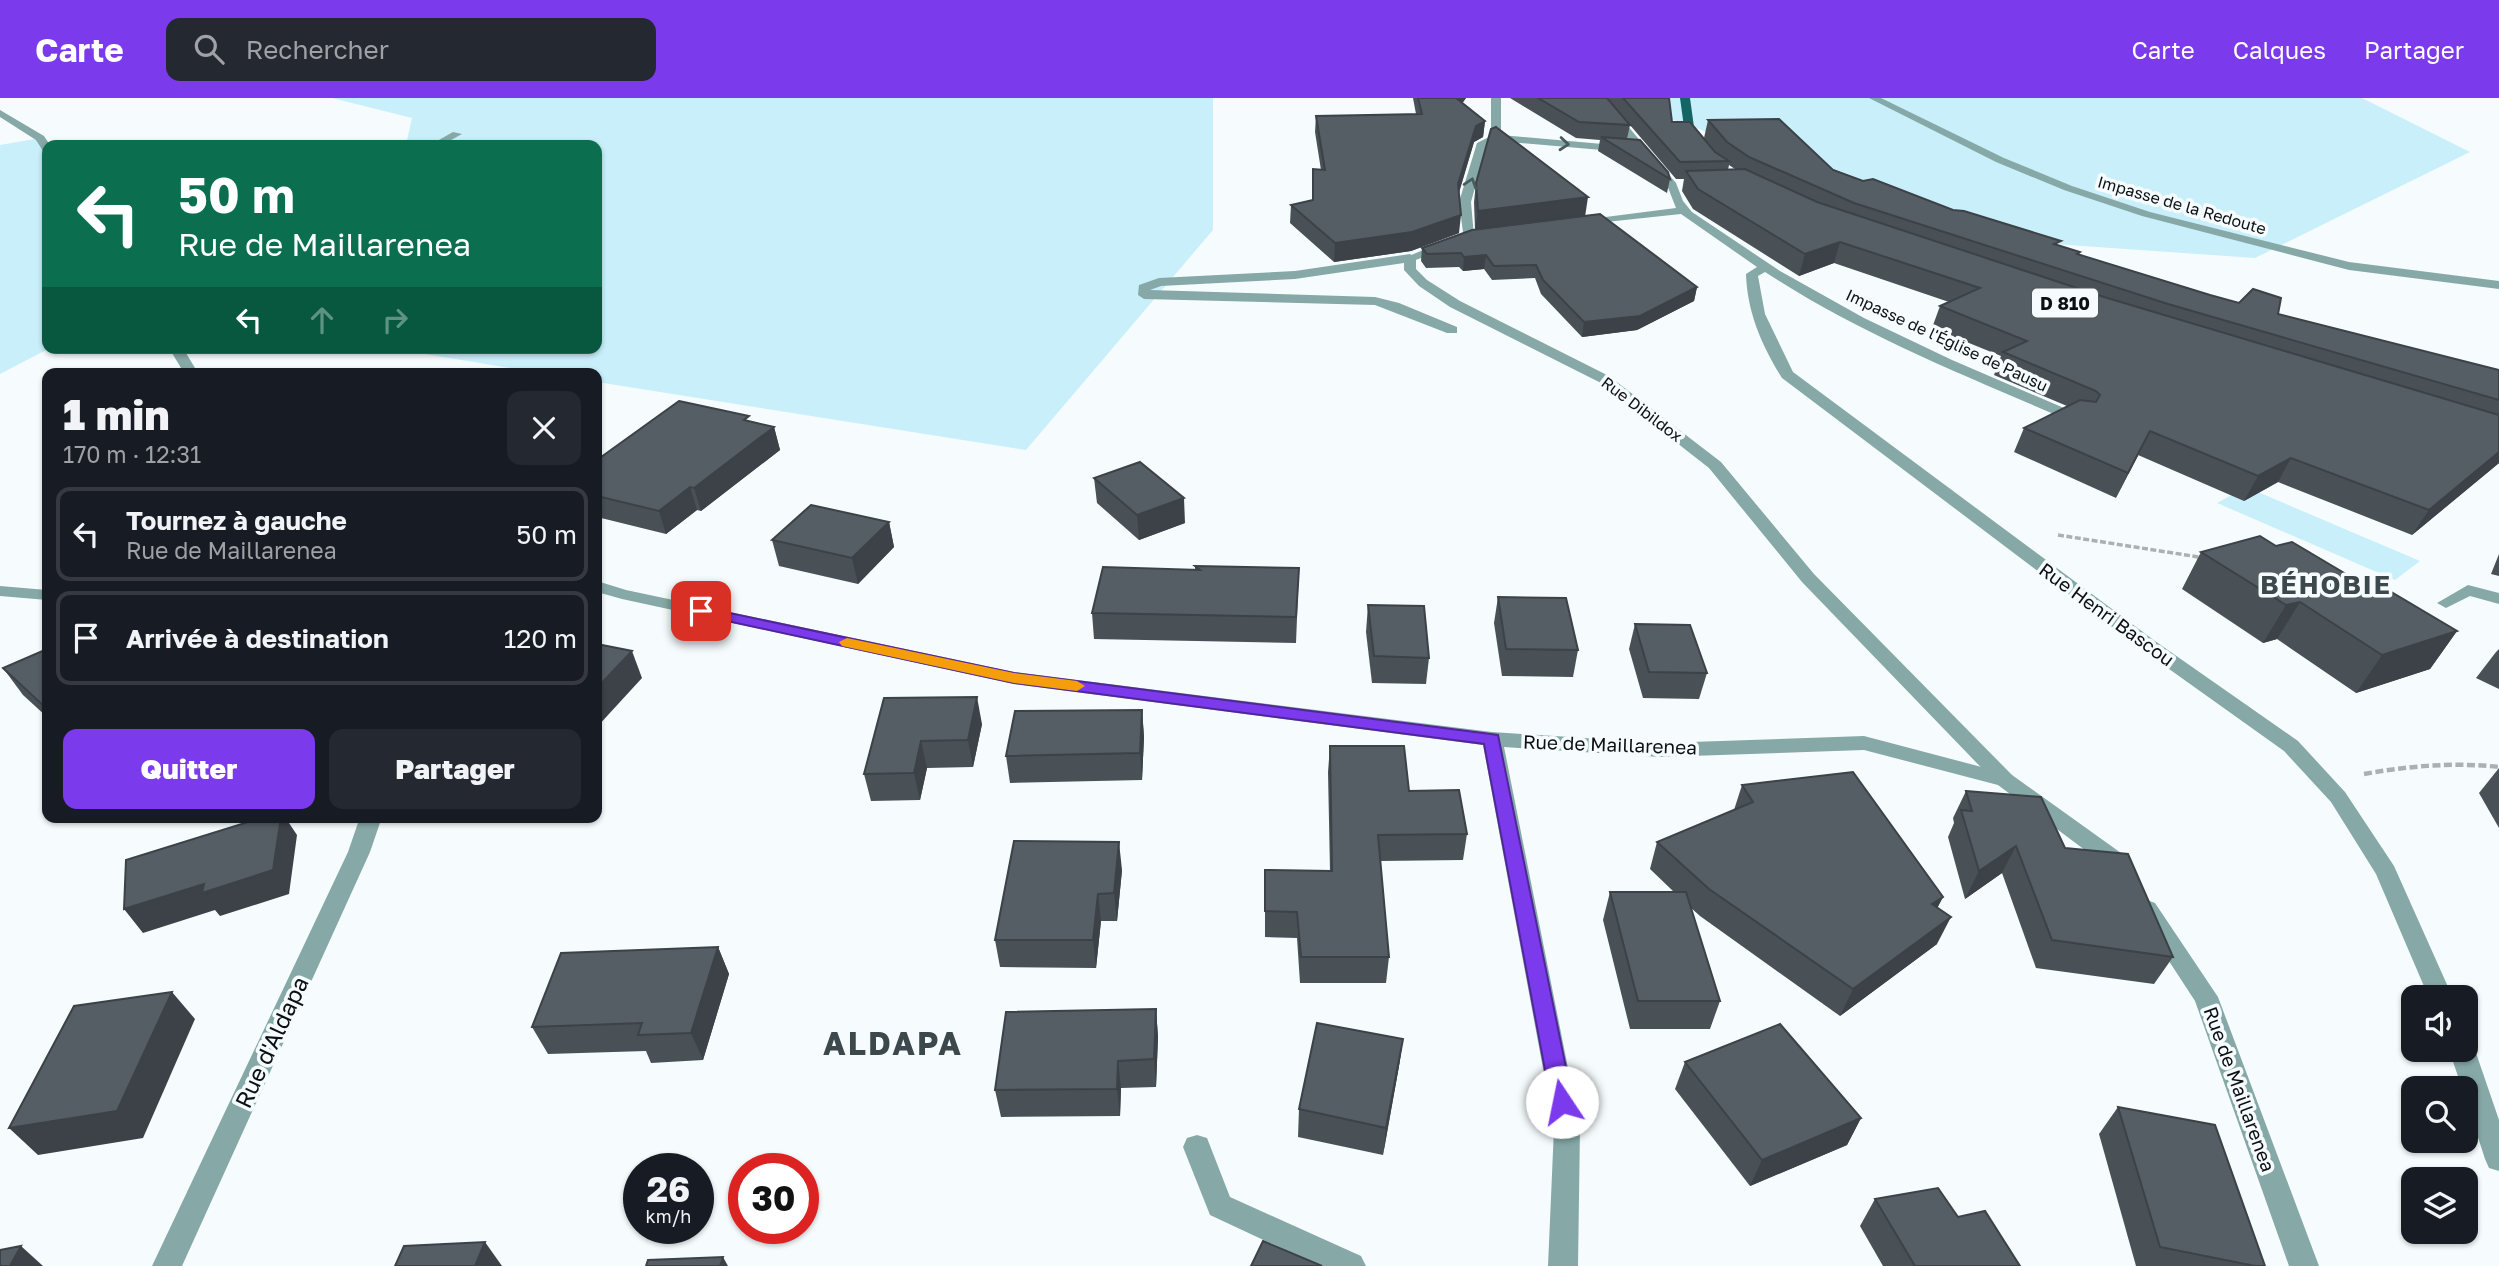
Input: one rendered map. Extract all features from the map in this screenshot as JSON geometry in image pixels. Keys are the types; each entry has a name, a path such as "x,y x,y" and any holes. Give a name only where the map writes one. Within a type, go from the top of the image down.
{"main road":[{"path":"1685,98 1689,127 1703,152"}],"street":[{"path":"1496,98 1496,138"},
{"path":"1599,98 1661,174 1685,185"},
{"name":"Impasse de la Redoute","path":"1874,98 2000,160 2068,188 2146,214 2250,243 2349,266 2499,285"},
{"path":"0,113 42,141"},
{"path":"445,140 457,134"},
{"path":"1452,330 1394,306 1375,302 1144,295 1143,288 1159,282 1295,275 1410,258 1474,237 1465,202 1482,144 1496,138 1640,149"},
{"path":"1567,226 1683,210 1673,193 1673,180"},
{"name":"Impasse de l'Église de Pausu","path":"1683,210 1765,267 1853,317 1997,385 2080,420"},
{"name":"Rue Dibildox","path":"1410,258 1410,270 1423,283 1455,303 1604,379 1715,465 1808,578 2005,780"},
{"name":"Rue Henri Bascou","path":"1765,267 1752,274 1752,294 1762,332 1787,375 2148,645 2291,746 2338,797 2386,872 2435,985"},
{"name":"Rue de Maillarenea","path":"602,588 1014,678 1492,739 1661,750 1864,744 2005,780 2113,859 2206,997 2304,1266"},
{"path":"2446,603 2469,590 2499,599"},
{"path":"0,591 42,595"},
{"path":"1492,739 1567,1128 1563,1266"},
{"name":"Rue d'Aldapa","path":"167,1266 359,852 369,823"},
{"path":"2466,1062 2499,1158"},
{"path":"1197,1147 1220,1206 1351,1266"}],"path":[{"path":"1995,531 2009,528 2216,559"},
{"path":"2319,776 2368,774 2410,766 2473,764 2499,767"}],"shaded area":[{"path":"332,98 1213,98 1213,230 1026,450 602,383 602,368 510,368 425,354 602,354 602,140 407,140 412,118"},
{"path":"1612,98 2362,98 2470,152 2255,258 2012,241"},
{"path":"40,138 42,141 42,352 0,374 0,145"},
{"path":"2246,487 2420,561 2395,580 2217,503"}],"building":[{"path":"1418,98 1456,98 1485,121 1476,126 1458,184 1461,215 1412,232 1335,243 1291,205 1313,200 1313,169 1325,170 1316,116 1422,114"},
{"path":"1538,98 1607,98 1630,125 1579,122"},
{"path":"1623,98 1669,98 1672,122 1690,122 1715,152 1729,161 1680,162"},
{"path":"1779,119 1833,170 1863,181 1873,179 1953,210 2061,241 2054,244 2080,252 2077,254 2210,295 2239,303 2253,289 2281,298 2278,314 2499,370 2499,400 2168,304 1854,203 1749,157 1727,142 1708,120"},
{"path":"1496,127 1588,197 1478,211 1476,183 1491,129"},
{"path":"1601,137 1640,140 1668,172 1670,179"},
{"path":"1745,169 1817,202 2104,297 2499,415 2499,452 2429,510 2291,458 2258,476 2150,431 2128,473 2024,428 2080,400 2096,402 2100,395 2003,352 2027,341 1940,306 1980,288 1840,242 1805,254 1698,189 1686,171"},
{"path":"1600,214 1697,287 1640,316 1584,322 1543,280 1536,265 1494,266 1486,255 1464,257 1461,253 1427,254 1422,248 1472,230"},
{"path":"679,401 749,416 744,420 774,427 659,511 602,497 602,456"},
{"path":"1140,462 1184,498 1137,515 1094,478"},
{"path":"811,505 889,522 852,558 772,540"},
{"path":"2260,536 2276,546 2292,542 2378,593 2388,590 2457,631 2382,655 2300,602 2286,605 2201,552"},
{"path":"1195,566 1299,568 1296,617 1092,613 1103,567 1200,570"},
{"path":"1498,597 1566,598 1578,650 1506,649"},
{"path":"1368,605 1424,606 1429,658 1374,656"},
{"path":"1635,624 1690,625 1707,673 1649,672"},
{"path":"602,645 632,651 602,683"},
{"path":"42,651 42,704 3,668"},
{"path":"977,697 968,740 921,741 914,773 864,774 884,698"},
{"path":"1142,710 1140,753 1006,756 1015,711"},
{"path":"1330,746 1404,746 1409,791 1459,790 1467,834 1378,835 1389,957 1301,957 1297,912 1265,911 1265,870 1332,871"},
{"path":"1853,772 1943,897 1932,904 1951,917 1853,989 1709,889 1657,842 1753,802 1742,785"},
{"path":"1966,791 2041,797 2065,848 2128,854 2173,957 2052,940 2016,846 1979,871 1961,810 1972,811"},
{"path":"245,823 280,823 273,870 202,893 204,884 124,909 126,860"},
{"path":"1014,841 1119,842 1114,893 1098,894 1093,940 995,940"},
{"path":"1610,892 1686,892 1720,1001 1638,1001"},
{"path":"718,947 691,1033 638,1035 642,1023 532,1027 561,953"},
{"path":"172,992 117,1111 9,1128 74,1006"},
{"path":"1156,1009 1154,1059 1118,1061 1117,1089 995,1090 1006,1012"},
{"path":"1317,1023 1403,1039 1386,1128 1299,1109"},
{"path":"1780,1024 1861,1118 1762,1160 1685,1062"},
{"path":"2118,1107 2215,1125 2265,1266 2160,1247"},
{"path":"1938,1188 1958,1217 1985,1211 2020,1266 1915,1266 1875,1199"},
{"path":"1263,1241 1322,1266 1251,1266"},
{"path":"485,1242 475,1266 395,1266 404,1246"},
{"path":"21,1246 10,1266 0,1266 0,1250"},
{"path":"723,1257 720,1266 646,1266 648,1260"}],"slow traffic":[{"path":"847,642 1014,678 1077,686"}],"district":[{"name":"BÉHOBIE","path":"2326,584"},
{"name":"ALDAPA","path":"893,1043"}],"route":[{"path":"701,611 1014,678 1492,739 1562,1102"}]}
